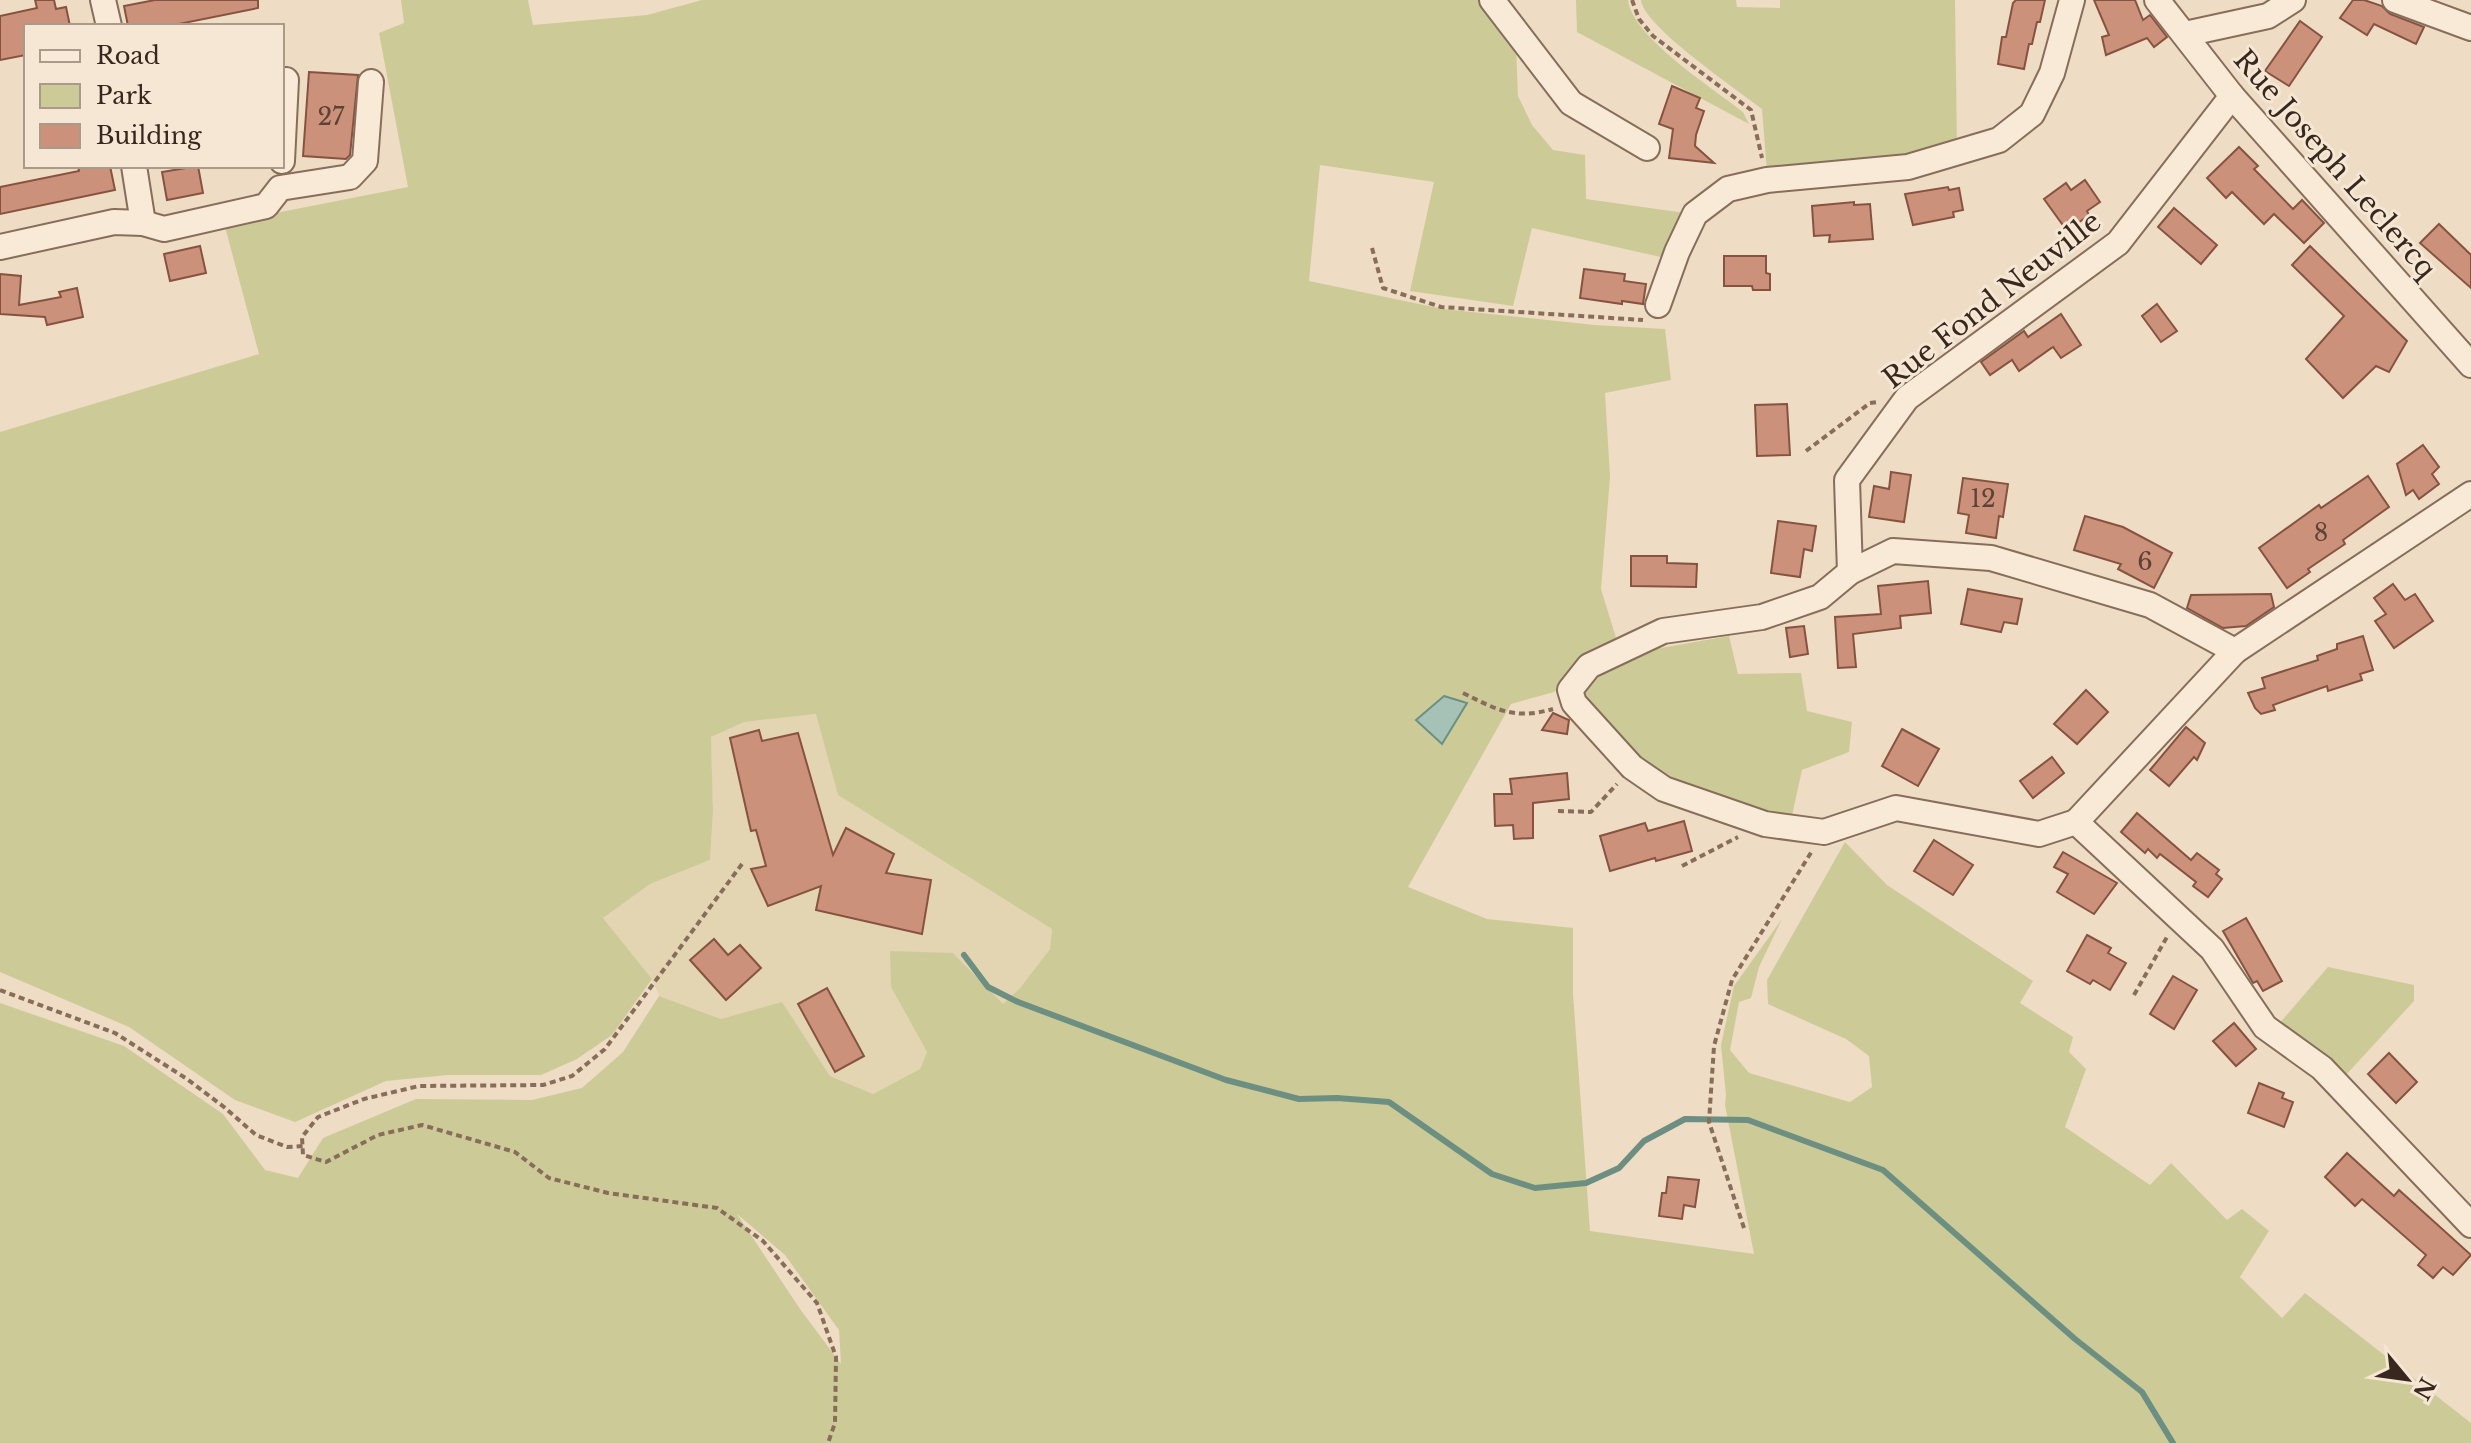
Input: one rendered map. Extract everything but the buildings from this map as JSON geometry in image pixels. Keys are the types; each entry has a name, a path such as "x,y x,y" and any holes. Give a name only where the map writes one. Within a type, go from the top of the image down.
{"street":[{"path":"103,0 109,24"},
{"path":"1492,0 1571,103 1647,148"},
{"path":"1658,305 1695,214 1728,189 1767,180 1908,167 1999,140 2032,114 2052,73 2072,0"},
{"name":"Rue Joseph Leclercq","path":"2157,0 2232,96 2471,365"},
{"path":"2185,34 2268,16 2293,0"},
{"path":"2395,0 2471,28"},
{"path":"284,105 286,80"},
{"path":"0,247 114,222 143,223 164,229 278,180 350,177 365,161 371,82"},
{"name":"Rue Fond Neuville","path":"1850,572 1847,480 1907,398 2118,243 2232,96"},
{"path":"134,168 143,223"},
{"path":"2235,651 2150,605 1991,558 1893,551 1850,572 1820,597 1762,617 1663,631 1589,666 1572,696 1632,767 1664,789 1765,824 1824,832 1896,808 2039,834 2076,822 2235,651 2471,494"},
{"path":"2076,822 2212,949 2265,1027 2322,1068 2471,1225"}],"path":[{"path":"1632,0 1639,19 1653,36 1751,110 1767,180"},
{"path":"1372,248 1383,288 1441,307 1656,321 1658,305"},
{"path":"1806,451 1870,403 1907,398"},
{"path":"1463,693 1512,715 1538,713 1572,696"},
{"path":"1558,811 1591,812 1632,767"},
{"path":"1682,866 1765,824"},
{"path":"1744,1228 1709,1122 1714,1046 1732,980 1824,832"},
{"path":"742,864 605,1049 572,1076 543,1085 419,1086 364,1099 318,1117 302,1137 303,1155 326,1162 378,1135 422,1125 515,1152 549,1178 608,1193 717,1208 763,1241 817,1303 836,1357 835,1423 828,1443"},
{"path":"2134,995 2178,918"},
{"path":"0,990 115,1033 187,1079 256,1135 287,1147 303,1146"}],"shaded area":[{"path":"1444,696 1467,703 1442,744 1416,720"},
{"path":"817,714 838,795 1052,929 1050,949 1003,1005 953,953 891,987 927,1052 920,1069 873,1094 830,1076 782,1003 721,1019 659,996 652,979 603,918 650,884 710,860 713,811 711,737 744,722"}],"green space":[{"path":"401,0 528,0 533,25 647,15 702,0 1482,0 1516,46 1518,96 1532,125 1553,150 1585,155 1586,199 1685,213 1665,258 1532,228 1513,306 1410,291 1434,182 1320,165 1309,281 1443,309 1665,329 1671,380 1605,393 1610,477 1601,589 1617,641 1591,656 1554,692 1511,704 1408,887 1487,919 1573,928 1573,994 1590,1231 1754,1254 1725,1105 1721,1045 1734,986 1782,919 1759,967 1751,998 1739,1002 1730,1050 1749,1073 1850,1102 1872,1087 1869,1056 1846,1039 1768,1004 1767,980 1845,842 1887,885 2033,981 2020,1003 2073,1037 2069,1052 2086,1069 2065,1127 2150,1185 2171,1163 2227,1220 2242,1209 2269,1231 2240,1277 2282,1318 2305,1293 2471,1423 2471,1443 0,1443 0,1003 124,1046 223,1114 265,1170 298,1178 323,1138 416,1099 532,1100 582,1088 623,1052 659,996 721,1019 782,1002 830,1076 873,1094 920,1069 927,1052 891,987 890,951 953,953 1003,1004 1020,988 1050,949 1052,929 838,795 816,714 744,722 711,737 713,811 710,860 650,884 603,918 652,979 612,1035 577,1059 541,1075 448,1075 386,1081 295,1122 235,1100 129,1027 0,972 0,432 259,354 224,223 408,187 379,33 404,23","holes":["737,1214 785,1255 839,1330 841,1364"]},
{"path":"1576,0 1628,0 1643,30 1694,76 1743,112 1749,124 1577,32"},
{"path":"1641,0 1736,0 1737,7 1780,8 1780,0 1955,0 1957,151 1767,172 1762,109 1674,41 1646,11"},
{"path":"1729,636 1738,674 1801,673 1807,711 1852,722 1849,752 1802,770 1791,820 1669,783 1626,758 1579,691 1632,653"},
{"path":"2328,967 2414,985 2414,1001 2345,1076 2278,1025"}],"waterway":[{"path":"964,955 988,987 1018,1002 1226,1080 1299,1099 1389,1102 1492,1174 1535,1188 1586,1183 1619,1168 1644,1141 1685,1119 1748,1120 1883,1170 2075,1339 2142,1392 2173,1443"}]}
